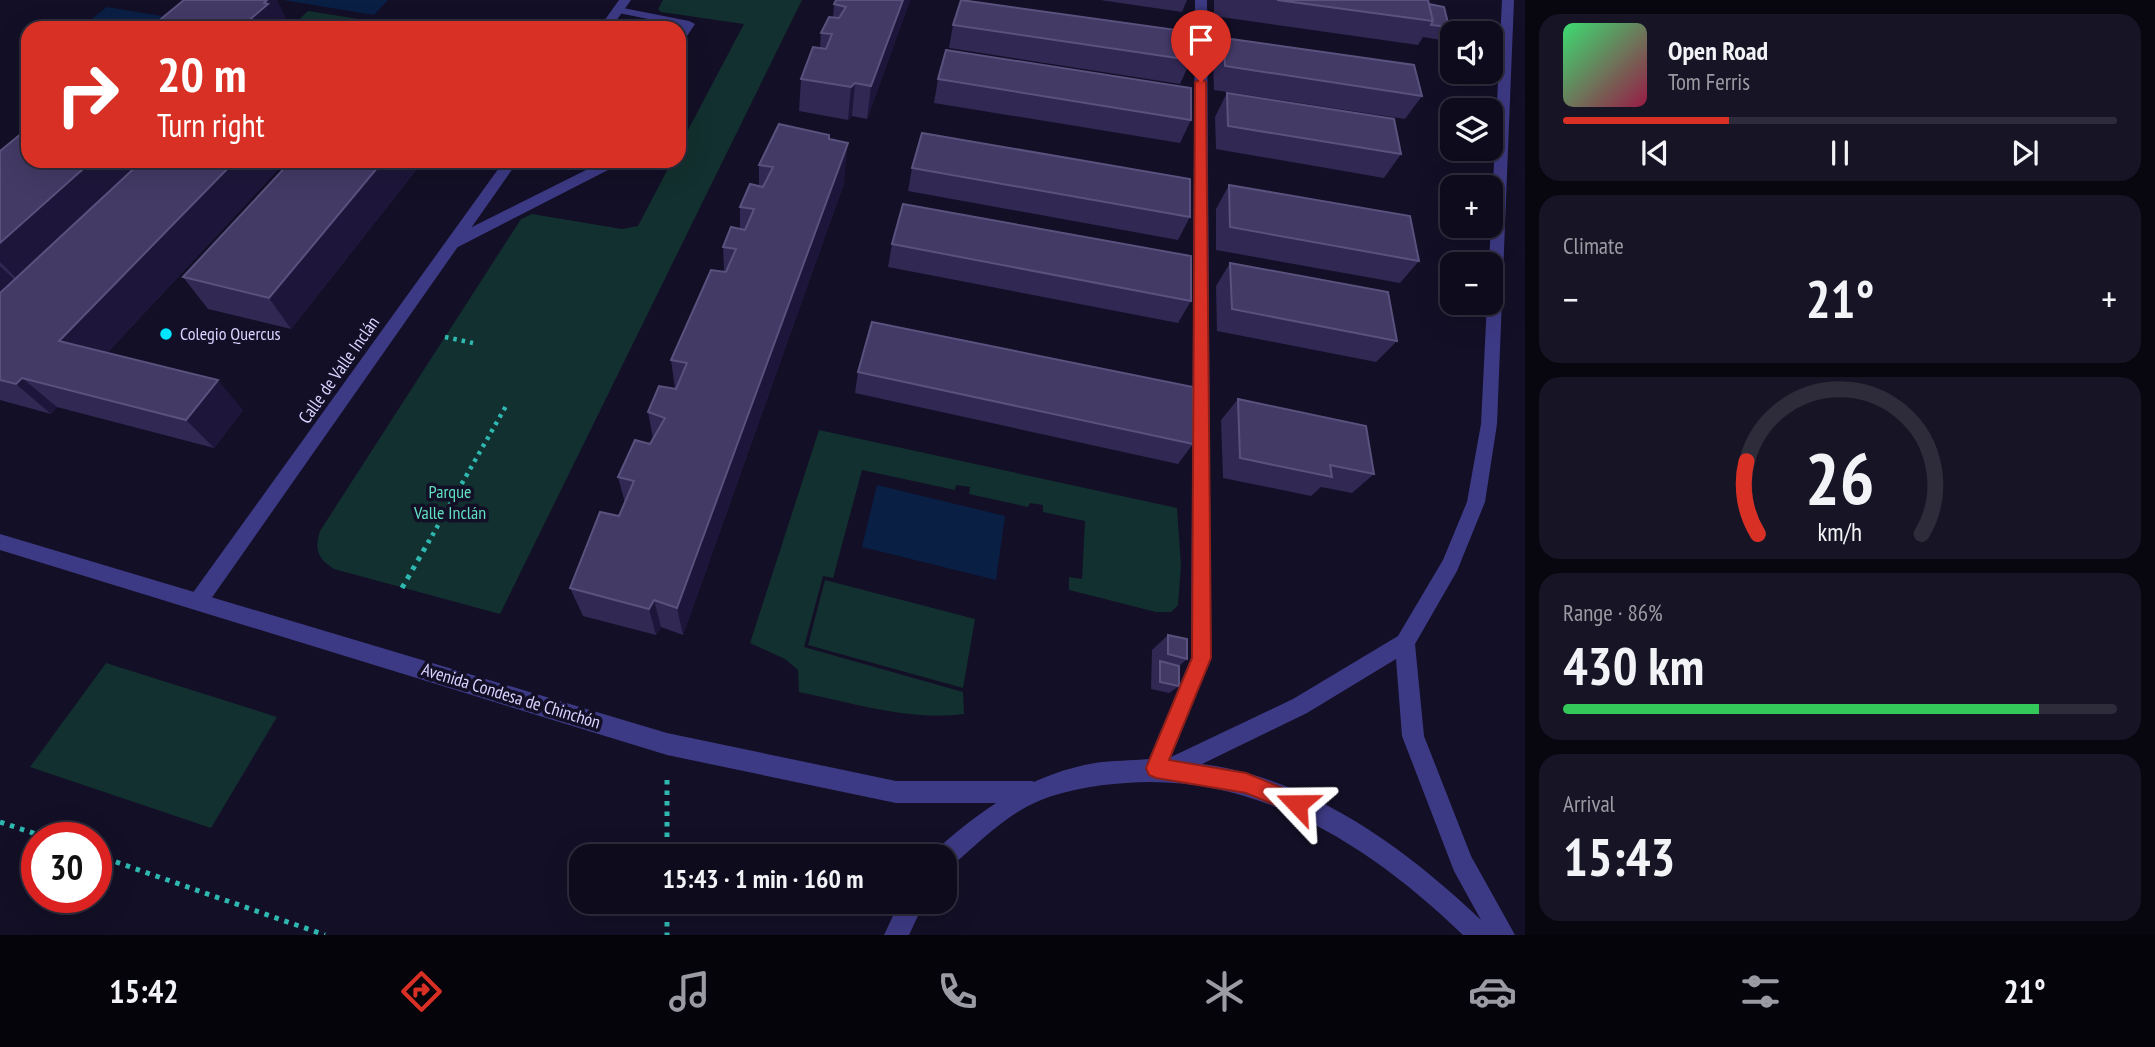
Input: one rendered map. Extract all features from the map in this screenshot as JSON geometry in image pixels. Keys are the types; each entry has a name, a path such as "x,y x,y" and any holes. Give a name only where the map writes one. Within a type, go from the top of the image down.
{"street":[{"path":"1163,768 1201,658 1201,0"},
{"path":"1163,768 1300,706 1405,643 1450,565 1476,502 1489,424 1508,0"},
{"path":"610,21 621,5 681,21"},
{"name":"Calle de Valle Inclán","path":"199,600 506,168"},
{"path":"453,243 601,168"},
{"name":"Avenida Condesa de Chinchón","path":"0,542 199,600 667,744 896,792 1032,792"},
{"path":"1405,643 1413,736 1462,863 1503,935"},
{"path":"957,847 986,820 1032,792 1092,772 1163,768 1246,783 1323,815 1402,864 1480,935"},
{"path":"896,935 906,914"}],"path":[{"path":"445,337 473,344"},
{"path":"402,588 506,406"},
{"path":"667,744 667,844"},
{"path":"0,822 21,829"},
{"path":"112,861 326,935"},
{"path":"667,914 667,935"}],"green space":[{"name":"Parque Valle Inclán","path":"663,0 802,0 500,614 334,569 324,562 319,553 317,544 320,531 521,219 532,214 622,229 638,226 668,168 686,168 686,134 744,24 661,12 658,9"},
{"path":"308,11 371,21 297,21"},
{"path":"819,430 1177,508 1181,566 1178,605 1171,612 1156,612 1069,590 1069,577 1082,579 1085,521 1043,512 1043,505 1030,503 1028,507 969,494 970,487 956,485 955,490 862,470 833,578 823,576 804,647 963,692 964,714 944,716 902,713 799,692 798,670 785,659 750,643"},
{"path":"825,580 975,619 963,688 808,645"},
{"path":"106,663 277,717 211,828 30,767"}],"water":[{"path":"283,0 388,0 374,15"},
{"path":"107,7 162,16 156,21 89,21"},
{"path":"877,485 1005,516 996,580 862,547"}],"building":[{"path":"184,0 267,0 264,3 268,4 248,21 158,21"},
{"path":"836,0 903,0 871,86 855,83 851,87 801,79 813,47 826,49 832,34 821,33 829,17 839,18 846,7 834,4"},
{"path":"961,0 1191,32 1191,60 953,25"},
{"path":"1277,0 1428,0 1433,21"},
{"path":"1429,4 1444,7 1448,21 1440,21 1440,26 1431,25 1433,21"},
{"path":"1224,38 1414,65 1422,96 1225,66"},
{"path":"946,50 1191,88 1191,120 938,79"},
{"path":"1227,93 1394,119 1401,154 1228,126"},
{"path":"779,124 829,135 829,139 848,143 677,608 654,600 649,609 570,588 600,512 619,516 634,481 618,477 635,440 650,444 665,418 648,412 659,386 676,389 687,363 671,360 711,270 726,272 736,249 723,247 731,227 745,230 754,209 740,207 750,184 763,187 773,167 759,165"},
{"path":"922,133 1190,179 1190,217 912,168"},
{"path":"21,134 21,168 84,168 0,243 0,151"},
{"path":"134,168 228,168 59,341 218,380 186,420 22,378 16,384 0,380 0,293"},
{"path":"284,168 377,168 269,298 183,277"},
{"path":"1229,185 1410,216 1419,261 1230,227"},
{"path":"903,204 1191,256 1191,301 892,244"},
{"path":"1230,263 1388,292 1397,341 1232,309"},
{"path":"872,322 1193,387 1193,444 858,372"},
{"path":"1238,399 1366,426 1374,474 1330,465 1332,477 1240,458"},
{"path":"1168,635 1187,639 1187,659 1168,654"},
{"path":"1160,661 1179,666 1179,686 1160,682"}],"place":[{"name":"Colegio Quercus","path":"166,334"}],"route":[{"path":"1201,82 1201,658 1156,768 1171,768 1246,783 1297,804"}]}
